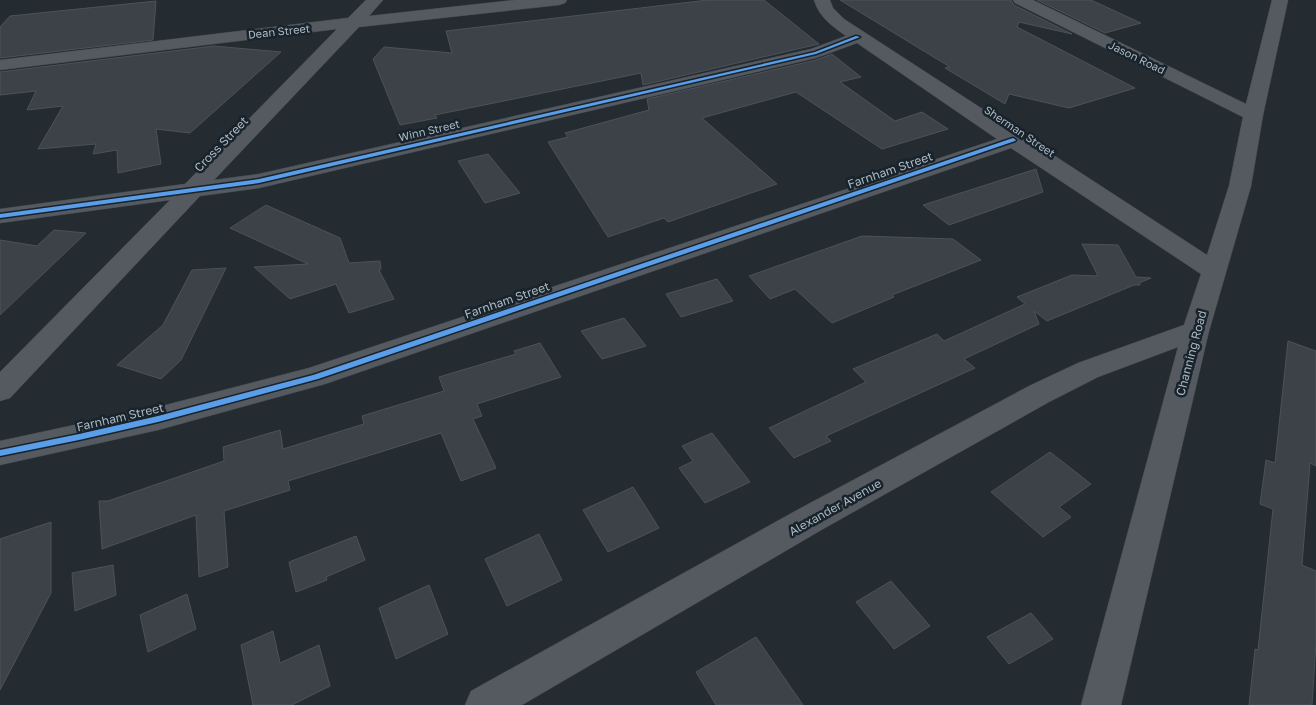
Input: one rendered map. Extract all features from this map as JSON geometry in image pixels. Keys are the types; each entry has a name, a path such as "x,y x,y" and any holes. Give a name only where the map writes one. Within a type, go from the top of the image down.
{"street":[{"name":"Cross Street","path":"0,390 375,0"},
{"name":"Dean Street","path":"0,65 238,35 559,0"},
{"name":"Sherman Street","path":"822,0 825,8 838,23 858,37 1214,271"},
{"name":"Jason Road","path":"1021,0 1253,115"},
{"name":"Channing Road","path":"1101,705 1196,331 1240,186 1253,115 1280,0"},
{"name":"Winn Street","path":"0,216 259,181 816,53 858,37"},
{"name":"Farnham Street","path":"0,453 76,438 205,408 315,378 1013,140"},
{"name":"Alexander Avenue","path":"485,705 811,519 1039,394 1088,370 1196,331"}],"building":[{"path":"708,0 764,0 819,44 643,85 641,73 435,115 437,118 400,125 373,59 384,47 452,53 446,31"},
{"path":"840,0 1011,0 1014,5 1072,34 1019,22 1017,27 1135,88 1069,108 1009,94 1005,104 945,68 950,67"},
{"path":"1037,0 1091,0 1141,23 1105,33"},
{"path":"156,1 153,40 0,58 0,27 10,16"},
{"path":"214,46 281,52 190,133 156,129 161,164 118,173 117,150 93,154 96,144 38,149 63,106 27,110 36,91 0,95 0,72"},
{"path":"832,54 861,77 840,82 895,121 922,112 948,129 882,149 796,92 702,118 777,184 668,222 664,218 608,237 548,142 568,137 565,133 649,110 647,99 816,60"},
{"path":"488,154 520,193 485,203 458,161"},
{"path":"1036,169 1043,192 949,225 923,205"},
{"path":"266,205 340,238 349,263 380,261 381,269 379,270 394,299 349,313 336,284 290,299 254,267 308,264 230,228"},
{"path":"54,230 86,233 0,315 0,240 37,246"},
{"path":"862,236 953,239 981,260 892,295 894,297 832,323 795,289 770,299 749,276"},
{"path":"1082,244 1118,245 1136,277 1151,278 1139,283 1140,285 1134,285 1047,321 1034,311 1039,324 964,359 975,368 826,436 831,441 794,458 769,428 866,382 853,369 937,334 944,341 1025,304 1017,297 1072,275 1098,276"},
{"path":"226,268 181,360 161,379 117,365 163,325 192,270"},
{"path":"717,279 733,301 681,317 666,294"},
{"path":"624,318 646,346 602,359 581,331"},
{"path":"1288,341 1316,351 1316,466 1310,463 1302,565 1316,571 1316,643 1312,705 1249,705 1255,649 1258,650 1273,509 1260,504 1266,460 1275,463"},
{"path":"540,343 561,377 477,404 482,416 473,419 496,468 461,481 441,433 288,481 290,490 224,511 228,567 199,577 196,515 102,549 99,501 108,501 224,461 223,447 280,430 283,449 364,424 362,416 444,391 439,377 516,354 514,351"},
{"path":"712,433 750,482 705,503 679,468 693,461 682,446"},
{"path":"1050,452 1091,484 1059,507 1071,517 1043,537 991,492"},
{"path":"633,487 659,528 608,552 583,510"},
{"path":"51,522 51,593 0,690 0,539"},
{"path":"539,534 562,580 507,606 485,559"},
{"path":"356,536 365,560 326,577 327,580 296,592 289,562"},
{"path":"113,565 116,595 75,611 72,573"},
{"path":"891,581 930,626 894,649 856,602"},
{"path":"429,585 448,634 396,659 379,608"},
{"path":"187,594 196,629 148,652 140,615"},
{"path":"1031,613 1053,639 1009,664 987,637"},
{"path":"273,631 280,663 319,645 330,686 292,705 253,705 241,645"},
{"path":"756,637 803,705 716,705 696,672"}],"cycle path":[{"path":"0,216 259,181 816,53 858,37"},
{"path":"0,453 158,419 315,377 1013,140"}]}
